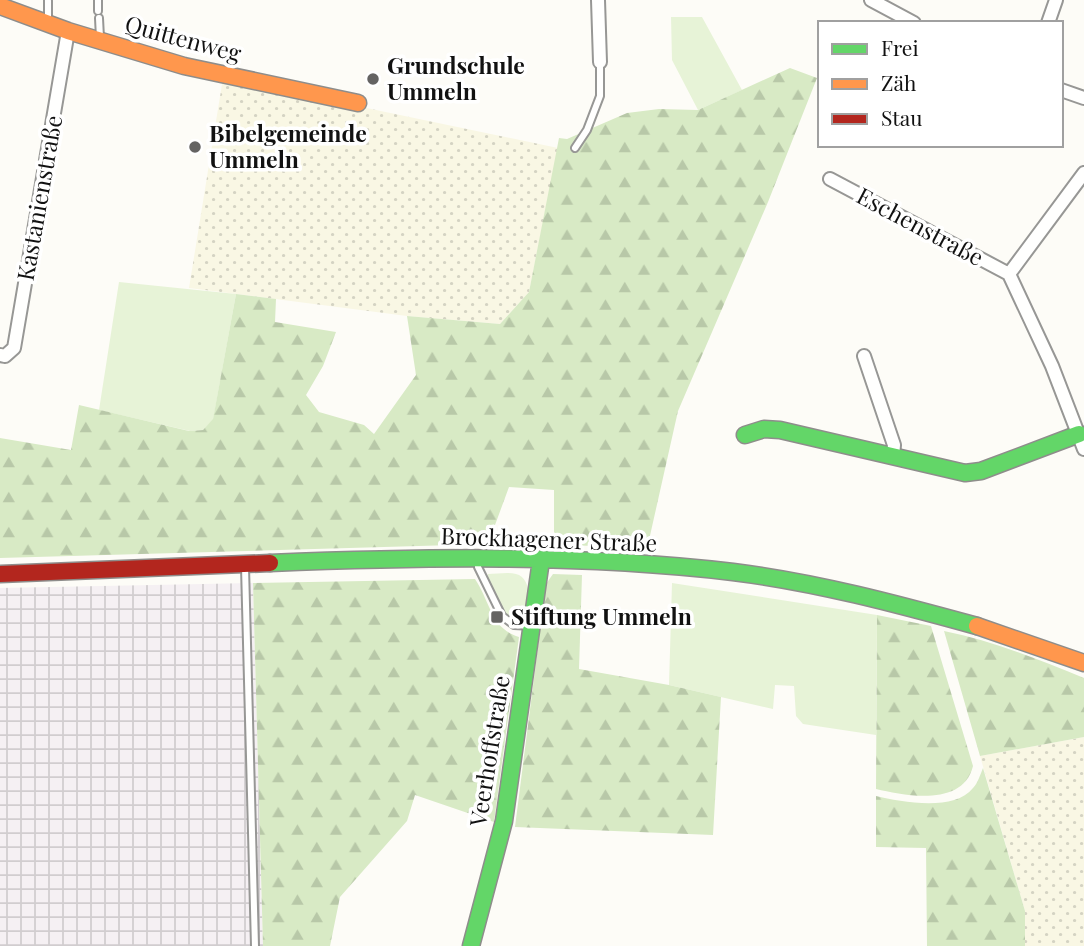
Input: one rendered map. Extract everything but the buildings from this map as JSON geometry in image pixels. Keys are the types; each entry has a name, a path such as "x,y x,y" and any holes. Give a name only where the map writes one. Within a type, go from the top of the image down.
{"street":[{"path":"598,0 600,62"},
{"path":"871,0 910,21"},
{"path":"1049,21 1056,0"},
{"name":"Quittenweg","path":"0,6 68,31 184,66 358,103"},
{"name":"Kastanienstraße","path":"0,355 5,356 14,348 68,31"},
{"path":"1063,91 1084,98"},
{"path":"745,435 772,429 965,473 981,471 1082,442 1052,366 1009,274 1084,173"},
{"name":"Eschenstraße","path":"830,179 1009,274"},
{"path":"864,356 894,445 893,457"},
{"name":"Brockhagener Straße","path":"0,574 245,564 478,560 642,564 734,572 834,590 957,621 1084,663"},
{"name":"Veerhoffstraße","path":"471,946 503,821 541,561"}],"lane":[{"path":"98,0 100,40"},
{"path":"47,23 48,1"},
{"path":"575,148 587,130 600,96 600,62"},
{"path":"478,560 478,567 502,616 514,625 533,626"},
{"path":"245,564 255,946"}],"shaded area":[{"path":"223,78 558,148 529,292 500,324 407,316 189,288"},
{"path":"253,583 263,946 0,946 0,588"},
{"path":"1084,737 1084,946 1025,946 1025,911 980,756"}],"green space":[{"path":"671,17 702,17 742,90 698,110 672,60"},
{"path":"790,68 817,78 768,202 678,411 647,549 554,544 554,490 509,487 488,544 0,558 0,438 71,450 79,405 189,431 203,430 213,419 236,294 276,299 275,322 336,332 323,366 306,395 319,412 364,425 374,434 416,375 407,316 500,324 529,292 559,138 567,139 627,113 659,109 698,110"},
{"path":"119,282 236,294 213,420 203,430 190,431 99,410"},
{"path":"513,573 523,578 529,593 521,614 514,616 505,613 488,574"},
{"path":"553,574 582,575 579,669 721,697 713,835 515,827 546,584"},
{"path":"475,579 502,628 519,637 494,822 415,795 407,821 340,897 330,946 263,946 253,583"},
{"path":"672,583 877,615 876,735 803,724 796,716 794,686 775,685 773,709 669,685"},
{"path":"877,615 931,626 973,766 967,779 958,788 932,796 876,789"},
{"path":"944,631 998,645 1084,678 1084,737 980,756"},
{"path":"983,768 1025,911 1025,946 927,946 926,848 876,847 876,796 927,803 953,800 973,788"}],"traffic: fast":[{"path":"745,435 764,429 780,430 965,473 981,471 1079,434"},
{"path":"270,563 502,558 675,566 733,572 825,588 977,626"},
{"path":"471,946 504,821 541,560"}],"traffic: slow":[{"path":"0,6 68,31 184,66 358,103"},
{"path":"977,626 1084,663"}],"traffic: jam":[{"path":"0,574 270,563"}],"place":[{"name":"Grundschule Ummeln","path":"373,79"},
{"name":"Bibelgemeinde Ummeln","path":"195,147"},
{"name":"Stiftung Ummeln","path":"497,617"}]}
